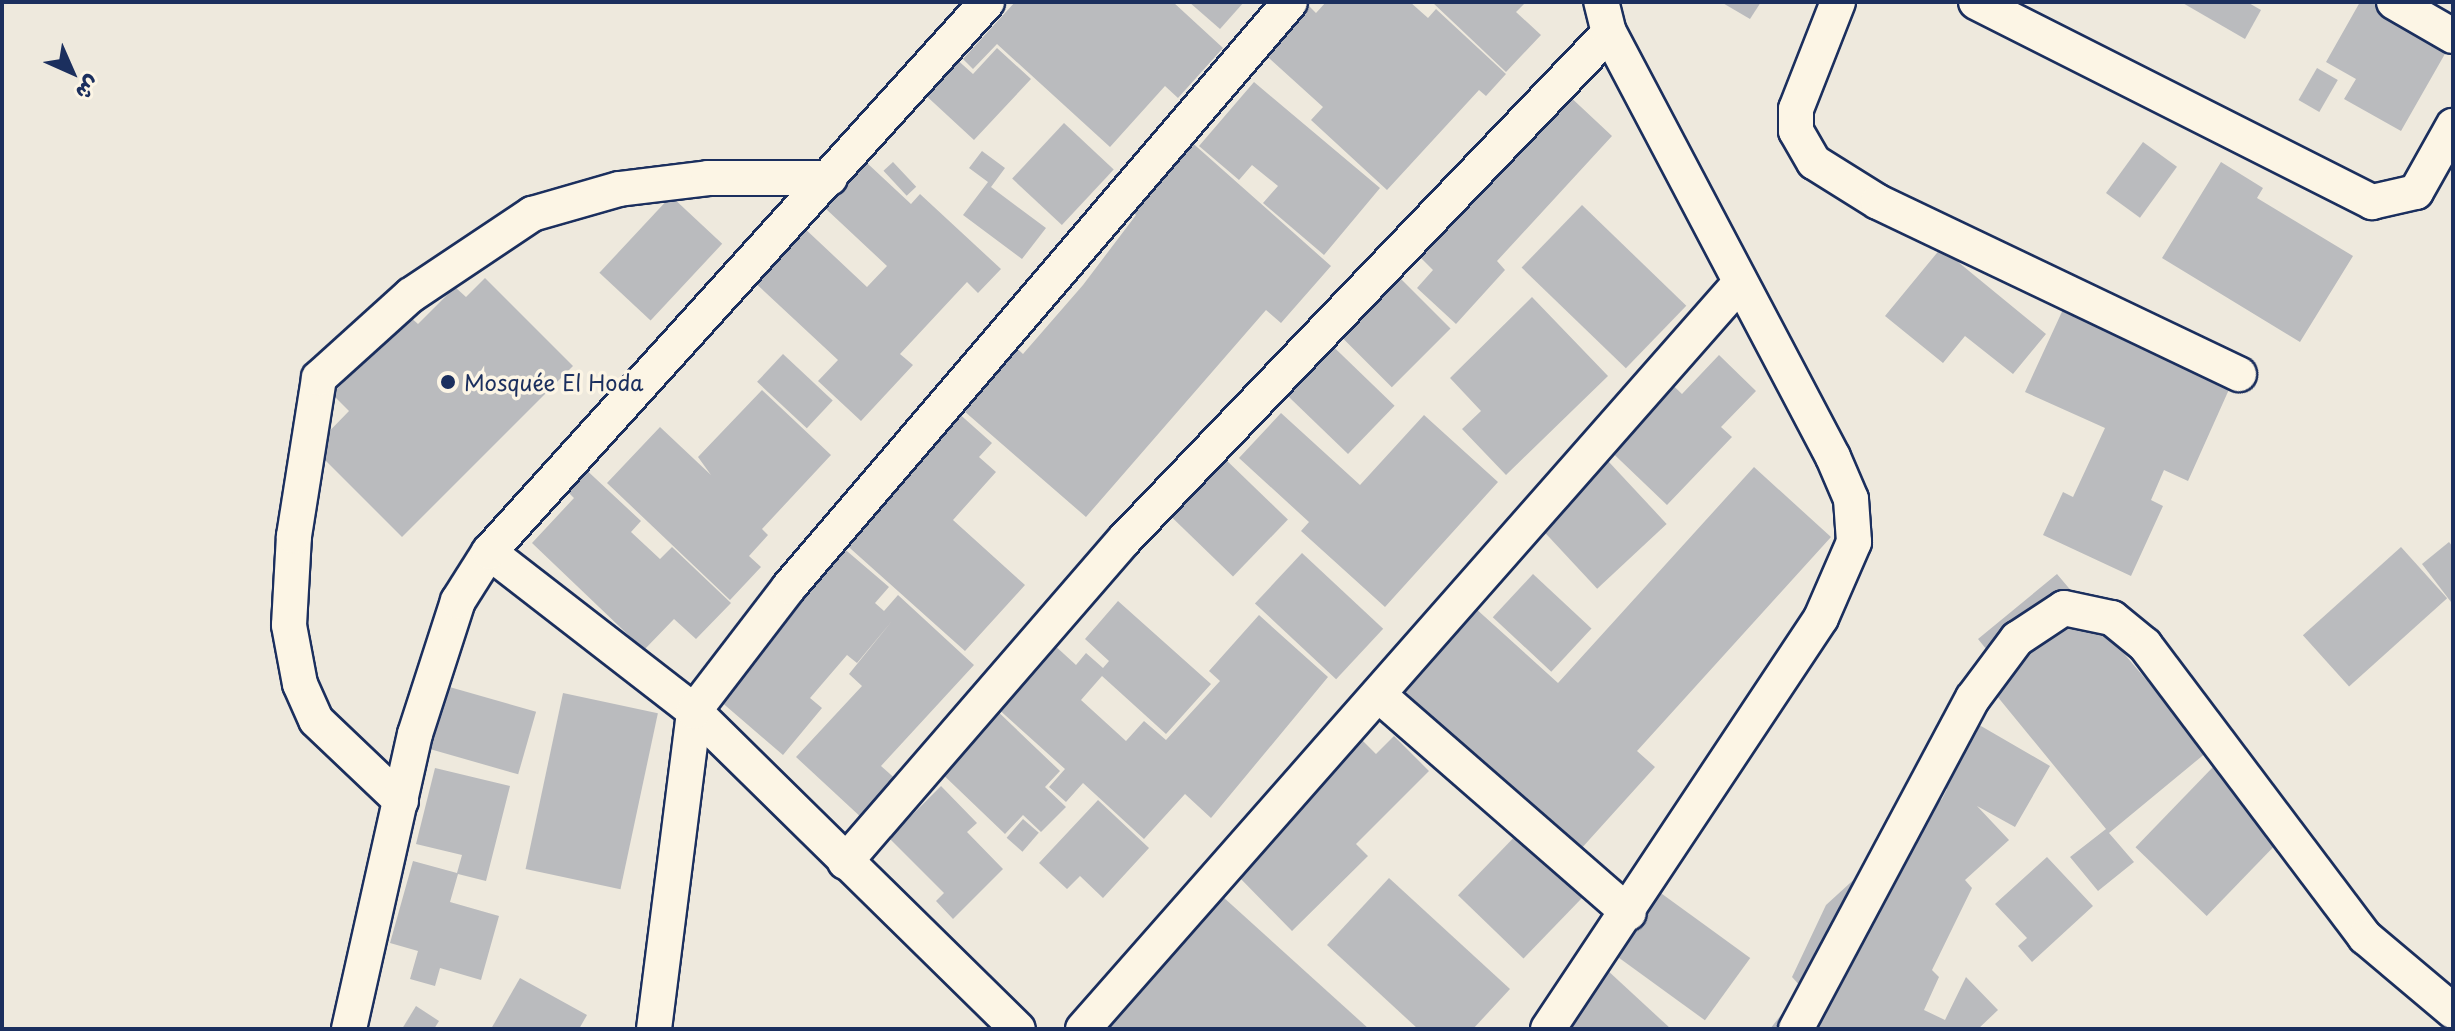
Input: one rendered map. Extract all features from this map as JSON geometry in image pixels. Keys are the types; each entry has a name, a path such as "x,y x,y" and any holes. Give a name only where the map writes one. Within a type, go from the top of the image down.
{"street":[{"path":"349,1029 401,801 458,601 489,552 987,2"},
{"path":"654,1029 694,711 789,587 1290,2"},
{"path":"1838,2 1796,109 1796,131 1814,162 1878,202 2239,374"},
{"path":"1976,2 2372,202 2416,192 2453,126"},
{"path":"2394,2 2453,36"},
{"path":"845,862 1125,539 1605,17 1739,284 1833,457 1851,499 1854,542 1821,618 1629,913 1548,1029"},
{"path":"401,801 316,720 300,684 289,625 294,536 319,378 411,295 532,214 619,189 708,178 830,178"},
{"path":"1083,1029 1380,696 1739,284"},
{"path":"489,552 694,711 1018,1029"},
{"path":"1796,1029 1973,698 2017,639 2064,608 2112,618 2145,645 2365,937 2453,1011"},
{"path":"1380,696 1629,913"}],"building":[{"path":"1015,2 1173,2 1223,48 1178,98 1165,86 1110,147 997,44 973,69 963,59"},
{"path":"1189,2 1244,2 1220,29"},
{"path":"1305,2 1316,13 1326,2 1410,2 1428,18 1436,9 1506,74 1486,96 1479,90 1387,190 1311,120 1323,107 1260,50"},
{"path":"1432,2 1526,2 1516,12 1541,35 1506,72"},
{"path":"1721,2 1761,2 1750,19"},
{"path":"2181,2 2247,2 2261,10 2245,39"},
{"path":"2360,2 2375,2 2450,45 2401,131 2344,99 2356,79 2326,62"},
{"path":"997,48 1031,79 974,140 921,91 953,56 973,74"},
{"path":"2317,68 2338,80 2319,112 2298,100"},
{"path":"1254,82 1380,188 1324,255 1263,203 1278,186 1252,165 1239,180 1199,146"},
{"path":"1565,92 1612,136 1497,261 1505,270 1456,324 1417,288 1433,270 1421,258 1453,224 1431,203"},
{"path":"1064,123 1114,169 1062,225 1012,179"},
{"path":"1179,131 1331,266 1281,323 1266,310 1086,517 956,404 1010,342 1023,354 1083,285 1136,215 1119,200"},
{"path":"2143,142 2177,167 2140,218 2106,193"},
{"path":"982,151 1005,168 991,187 1046,228 1022,259 963,215 988,182 969,168"},
{"path":"893,162 916,187 907,196 883,171"},
{"path":"2221,162 2263,188 2257,198 2353,256 2300,342 2162,258"},
{"path":"867,163 911,204 920,194 1001,269 978,293 967,282 900,354 913,365 861,421 818,381 838,360 751,279 801,225 867,287 887,266 825,208"},
{"path":"671,196 722,244 651,321 599,273"},
{"path":"1582,205 1686,306 1626,368 1522,268"},
{"path":"1941,248 2046,334 2013,374 1965,336 1943,363 1885,316"},
{"path":"1377,255 1451,329 1392,387 1318,314"},
{"path":"485,278 573,366 402,537 313,448 349,411 332,394 409,316 418,324 455,287 466,297"},
{"path":"1532,297 1608,376 1506,475 1462,429 1481,411 1450,378"},
{"path":"2066,303 2231,385 2188,481 2164,470 2151,500 2163,506 2131,576 2043,535 2063,492 2073,497 2105,428 2025,392"},
{"path":"1314,328 1395,406 1348,454 1267,376"},
{"path":"783,354 833,400 807,428 757,382"},
{"path":"1719,355 1756,391 1721,427 1732,437 1667,505 1598,439 1661,374 1682,394"},
{"path":"762,390 831,455 762,529 768,535 749,556 761,567 730,600 607,483 660,427 711,475 698,457"},
{"path":"947,403 992,443 979,457 996,472 953,520 1025,585 965,651 823,524"},
{"path":"1281,413 1360,485 1424,415 1498,482 1385,607 1301,531 1309,522 1239,458"},
{"path":"1221,455 1288,520 1233,576 1166,512"},
{"path":"1608,461 1667,524 1597,589 1539,526"},
{"path":"580,464 641,521 631,532 660,559 672,547 731,603 696,639 674,619 644,650 532,543 574,498 561,485"},
{"path":"1754,467 1831,537 1637,751 1655,767 1580,850 1400,687 1474,607 1558,683"},
{"path":"834,540 889,587 875,603 884,611 898,595 974,665 881,766 899,782 864,820 796,757 862,686 849,674 892,621 857,663 847,655 810,698 822,708 783,755 719,700"},
{"path":"2449,542 2453,547 2451,602 2422,564"},
{"path":"2401,547 2447,598 2349,687 2303,635"},
{"path":"1302,553 1383,629 1336,679 1255,603"},
{"path":"1533,574 1592,629 1551,672 1493,617"},
{"path":"2057,574 2207,752 2109,833 2134,862 2098,891 2070,857 2106,829 1983,679 1999,665 1978,639"},
{"path":"1118,601 1211,684 1166,734 1102,676 1081,700 1126,741 1144,721 1166,740 1220,681 1209,671 1259,615 1328,677 1211,818 1185,794 1144,839 1083,783 1066,802 1049,787 1065,769 995,706 1052,643 1076,665 1086,653 1103,668 1109,661 1085,639"},
{"path":"439,684 536,712 518,774 421,746"},
{"path":"563,693 658,713 620,889 526,869"},
{"path":"992,706 1060,771 1045,787 1066,807 1041,832 1023,815 1005,834 934,766"},
{"path":"1962,715 2050,766 2015,827 1977,806 2009,840 1965,880 1972,888 1932,970 1939,977 1924,1010 1945,1020 1966,977 1998,1010 1978,1029 1770,1029 1802,988 1792,977 1826,905 1942,799 1947,789 1926,777"},
{"path":"1394,736 1429,771 1356,844 1368,856 1292,931 1236,874 1361,739 1376,754"},
{"path":"2214,766 2285,835 2207,916 2136,847"},
{"path":"435,768 510,786 486,881 458,874 450,902 499,916 481,980 440,968 435,986 410,979 418,951 390,943 413,861 457,873 462,855 416,844"},
{"path":"941,786 977,823 967,832 1003,869 953,919 936,901 944,893 889,838"},
{"path":"1098,800 1149,848 1103,898 1080,876 1067,889 1039,863"},
{"path":"1023,819 1039,833 1022,852 1007,838"},
{"path":"1524,827 1589,890 1523,959 1458,895"},
{"path":"2047,857 2093,906 2032,962 2018,946 2027,938 1995,904"},
{"path":"1389,878 1510,989 1473,1029 1418,1029 1327,945"},
{"path":"1658,891 1750,958 1705,1020 1613,953"},
{"path":"1222,896 1369,1029 1101,1029"},
{"path":"1606,969 1671,1029 1559,1029"},
{"path":"520,978 587,1015 579,1029 491,1029"},
{"path":"416,1006 439,1021 434,1029 402,1029"}],"place":[{"name":"Mosquée El Hoda","path":"448,382"}]}
